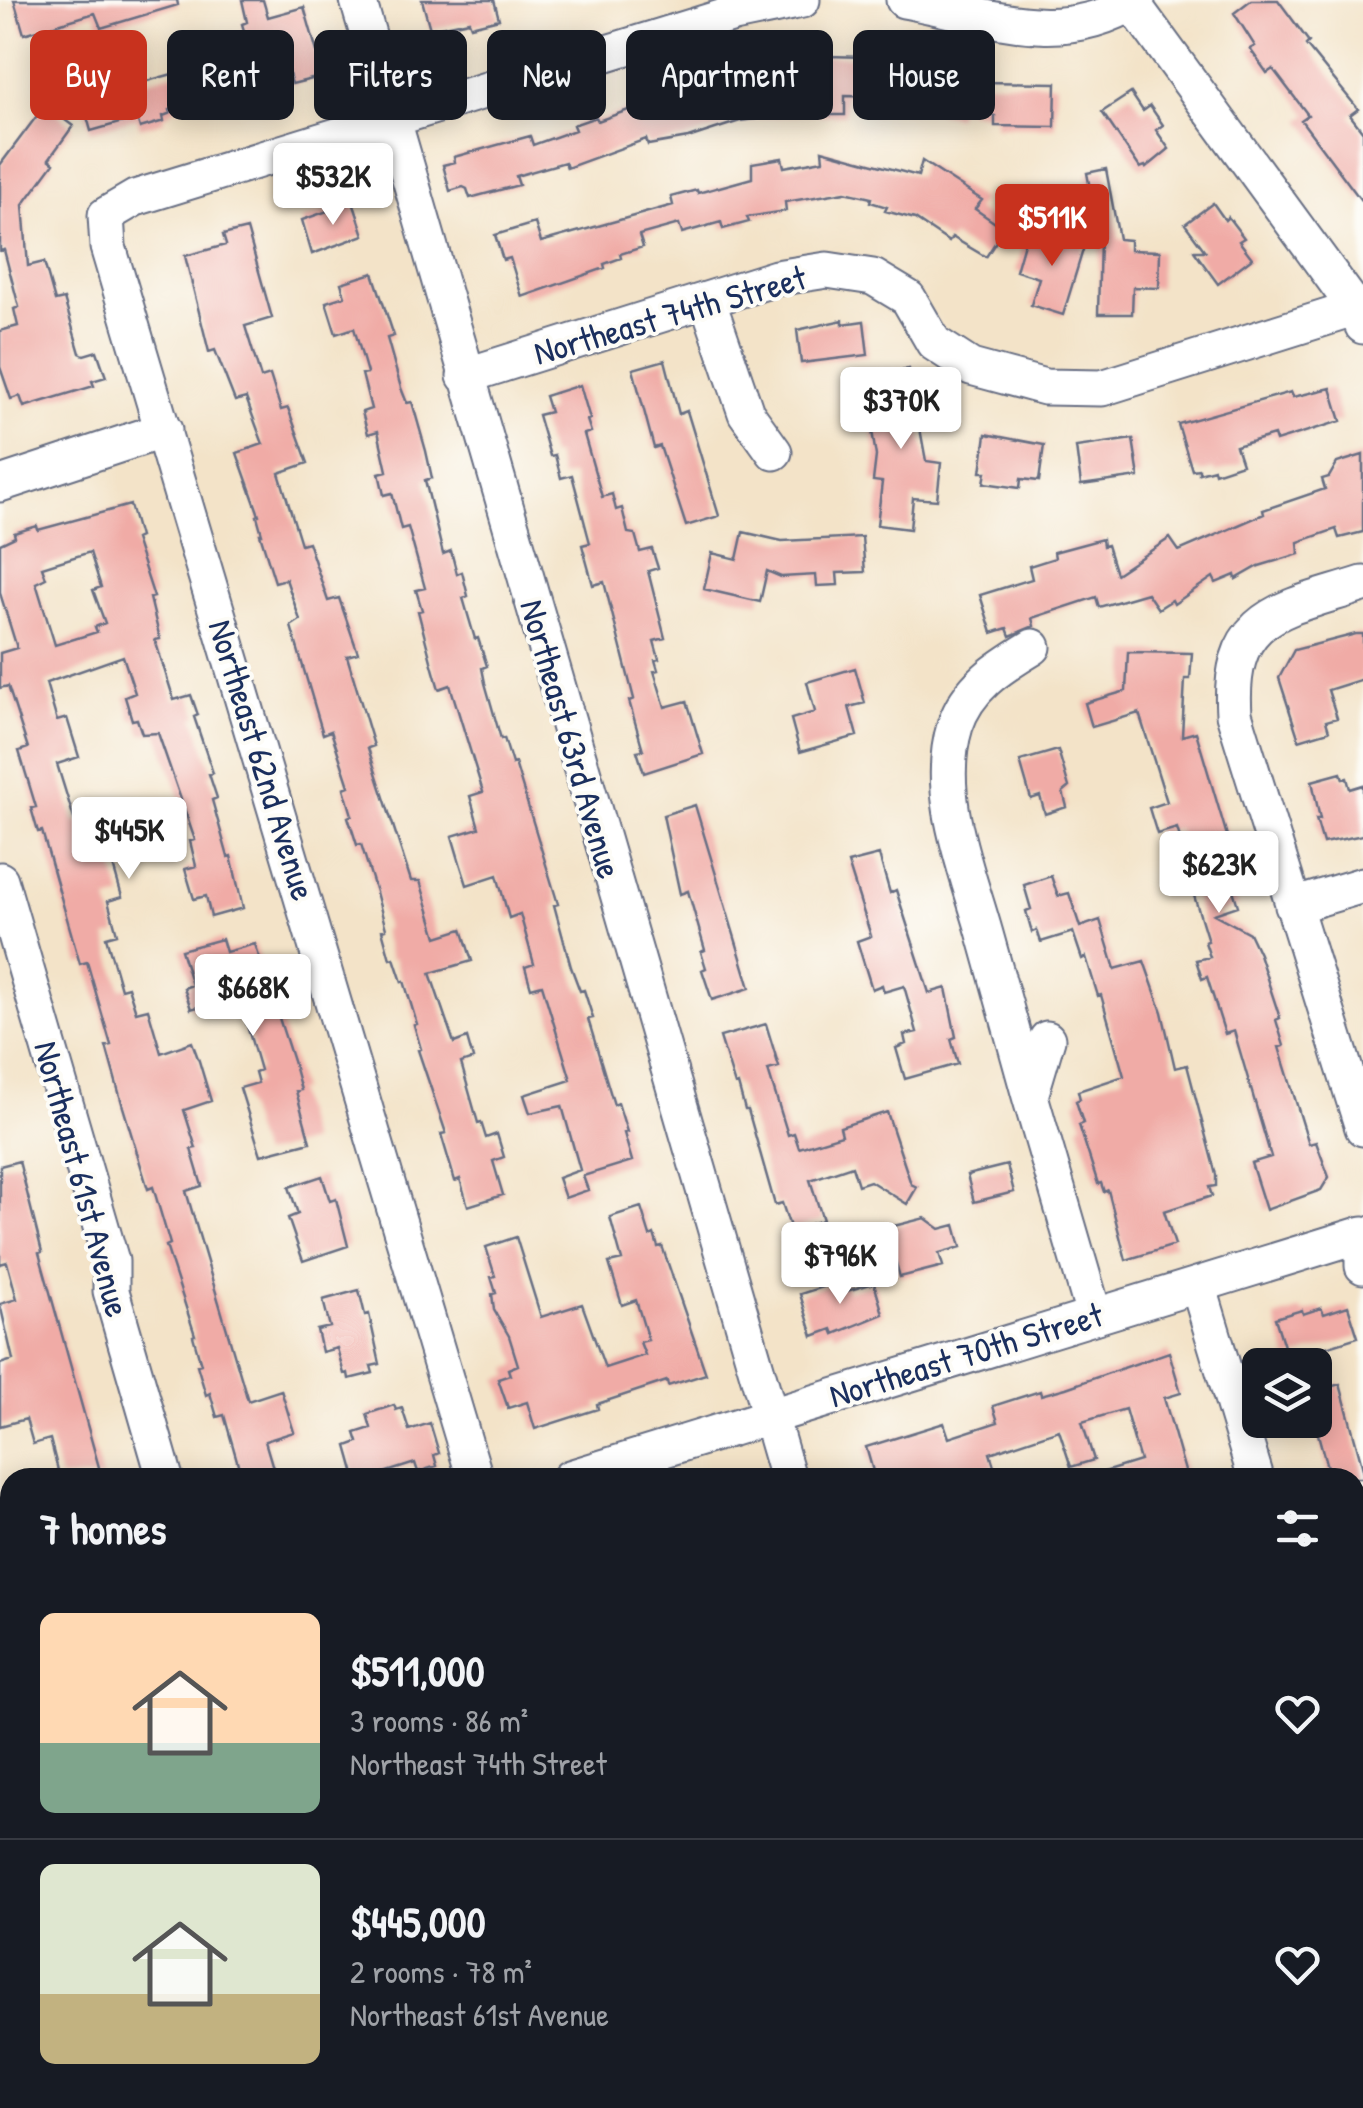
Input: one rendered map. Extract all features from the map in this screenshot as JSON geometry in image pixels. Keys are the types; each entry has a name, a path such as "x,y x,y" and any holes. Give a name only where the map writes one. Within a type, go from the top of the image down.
{"street":[{"name":"Northeast 63rd Avenue","path":"358,0 367,30"},
{"path":"467,97 734,14 802,0"},
{"path":"904,0 1051,28 1086,24 1133,1 1361,314"},
{"name":"Northeast 63rd Avenue","path":"393,120 785,1468"},
{"name":"Northeast 62nd Avenue","path":"393,120 135,198 106,215 108,247 472,1468"},
{"name":"Northeast 74th Street","path":"465,376 776,278 827,270 873,276 908,298 934,343 972,366 1045,387 1102,388 1361,314"},
{"path":"708,302 746,413 774,452"},
{"path":"0,484 164,430"},
{"path":"1363,584 1282,610 1257,627 1239,650 1231,678 1234,714 1363,1128"},
{"path":"1033,647 989,674 970,698 956,724 947,767 952,816 1094,1314"},
{"name":"Northeast 61st Avenue","path":"0,880 111,1261 110,1291 162,1468"},
{"path":"1294,906 1363,885"},
{"path":"1030,1096 1047,1039"},
{"path":"1363,1237 1363,1266"},
{"name":"Northeast 70th Street","path":"603,1468 1094,1314 1363,1237"},
{"path":"1198,1285 1253,1468"}],"building":[{"path":"14,0 177,0 178,5 101,28 95,13 24,34"},
{"path":"242,0 263,0 268,17 304,7 314,42 314,78 294,84 294,30 244,30 242,24 247,22"},
{"path":"422,0 494,0 499,19 430,29"},
{"path":"1251,0 1278,0 1309,42 1306,45 1358,109 1350,115 1363,132 1363,203 1301,120 1308,115 1273,69 1267,73 1250,49 1255,46 1234,13"},
{"path":"833,56 853,57 853,96 845,96 845,115 833,115"},
{"path":"167,75 167,114 163,116 164,121 140,128 138,120 147,120 147,81"},
{"path":"995,82 1056,83 1055,127 995,126"},
{"path":"1131,93 1143,111 1150,106 1163,125 1156,130 1169,149 1146,168 1140,168 1102,112"},
{"path":"626,111 626,120 748,120 688,138 648,145 646,139 567,168 565,162 516,176 519,185 470,198 463,187 450,191 443,165 455,162 454,157 530,136 533,145 575,130 573,125"},
{"path":"34,120 65,120 73,126 49,159 54,163 23,205 28,266 44,262 55,301 64,299 80,353 97,351 106,377 92,381 94,386 24,407 20,396 11,399 0,367 0,331 18,326 14,309 19,307 4,250 0,251 0,165"},
{"path":"88,120 130,120 91,131"},
{"path":"822,150 918,176 922,161 982,200 975,209 1004,229 986,257 952,237 949,242 915,219 885,211 887,207 870,202 871,198 845,192 785,202 786,211 747,217 749,222 723,229 721,222 682,233 679,224 639,235 643,247 620,254 621,258 604,264 605,268 522,297 510,258 503,260 495,235 535,223 541,242 673,205 671,197 752,178 752,163 782,158 784,167 823,160"},
{"path":"1106,169 1119,239 1130,240 1130,250 1160,251 1159,288 1133,287 1132,314 1098,314 1101,200 1092,199 1087,173"},
{"path":"353,202 364,235 312,254 302,220"},
{"path":"1213,203 1244,238 1239,241 1252,258 1218,284 1194,251 1205,251 1185,224"},
{"path":"247,229 272,318 245,326 261,378 270,375 281,410 288,408 308,463 279,473 301,544 308,542 328,601 339,598 358,653 347,656 374,746 368,748 411,881 420,881 437,937 462,929 472,961 430,973 454,1043 467,1038 473,1059 461,1063 478,1123 481,1122 486,1138 497,1134 504,1157 493,1161 503,1195 468,1206 460,1179 455,1181 441,1134 446,1133 418,1050 421,1049 414,1025 417,1024 404,981 394,958 390,959 376,892 348,817 352,815 344,788 349,786 331,731 323,734 291,626 300,620 286,579 275,582 260,534 259,515 237,453 263,444 246,398 235,401 215,350 209,352 185,256 226,245 223,235"},
{"path":"1055,230 1086,240 1063,315 1031,305 1039,278 1016,271 1026,236 1051,244"},
{"path":"373,273 394,336 387,338 401,388 407,403 412,402 426,451 432,478 425,480 443,554 451,551 457,574 462,572 468,596 463,598 487,666 482,668 501,739 504,738 512,764 515,763 558,904 554,905 571,967 580,991 584,990 593,1018 588,1019 614,1105 618,1103 627,1132 624,1133 632,1161 583,1176 588,1190 565,1198 558,1178 580,1170 562,1106 530,1113 524,1095 571,1080 542,985 531,988 525,967 534,964 520,914 509,918 497,875 467,885 460,863 452,836 479,828 470,796 483,792 450,685 439,689 431,661 416,590 425,588 408,527 401,529 392,493 384,495 379,473 387,471 378,431 368,434 362,412 371,409 362,374 367,373 354,328 336,334 326,302 345,296 341,283"},
{"path":"843,320 843,324 864,321 868,355 801,363 797,330"},
{"path":"665,360 679,414 687,411 719,516 686,526 660,446 654,448 633,369"},
{"path":"909,369 926,461 941,463 937,500 913,498 910,529 877,525 882,482 873,481 876,456 870,418 883,416 875,375"},
{"path":"580,385 590,419 587,420 591,432 584,434 602,497 612,494 616,510 622,508 628,533 635,534 640,552 652,549 658,568 648,571 665,638 654,641 659,659 655,660 658,670 654,671 665,707 687,701 703,754 644,773 637,751 643,750 629,701 634,699 604,582 593,585 582,545 590,543 572,475 561,478 538,415 550,412 545,396"},
{"path":"1331,388 1341,421 1276,441 1274,435 1236,446 1242,464 1215,473 1214,469 1199,473 1199,469 1192,470 1178,424 1291,392 1293,397"},
{"path":"986,434 1044,445 1039,481 1021,479 1020,488 984,483 986,472 981,472"},
{"path":"1133,439 1139,477 1081,485 1076,447"},
{"path":"1363,455 1363,532 1339,538 1336,529 1298,542 1299,554 1259,566 1236,579 1235,575 1216,583 1213,577 1174,604 1172,600 1158,609 1147,593 1099,607 1096,597 1032,618 1034,626 1010,636 1007,628 992,633 980,595 1032,579 1029,566 1055,558 1054,552 1102,539 1116,574 1170,538 1179,551 1264,514 1263,510 1325,489 1322,479 1329,477 1337,463"},
{"path":"130,505 139,537 135,539 154,597 150,598 160,639 155,640 174,700 191,695 198,715 194,717 213,773 209,774 217,798 212,800 243,908 211,917 206,896 194,899 185,869 196,866 190,841 195,840 158,733 142,734 137,719 132,720 125,697 135,693 123,656 46,683 57,721 67,718 79,757 57,764 75,822 85,819 94,849 107,844 122,897 108,901 117,934 106,937 121,989 128,987 136,1012 148,1009 161,1053 192,1042 211,1101 184,1110 202,1186 186,1191 248,1401 281,1390 294,1432 265,1441 273,1468 239,1468 224,1415 217,1417 210,1393 206,1395 197,1365 201,1364 195,1335 166,1246 170,1244 123,1107 106,1046 111,1045 87,962 80,964 42,831 38,832 31,808 36,807 19,751 28,748 8,686 0,688 0,653 17,648 0,593 0,544 15,537 14,533 37,526 38,530","holes":["90,552 101,587 93,590 105,623 95,627 97,632 55,645 36,583 46,578 42,567"]},
{"path":"743,532 782,541 862,537 865,572 837,573 838,585 817,586 816,575 781,577 767,571 760,602 704,589 712,553 737,559"},
{"path":"1363,634 1363,679 1328,690 1337,718 1326,721 1329,731 1299,740 1279,678 1294,650"},
{"path":"1128,652 1192,653 1190,679 1185,679 1182,736 1196,732 1242,886 1233,890 1238,906 1214,914 1249,933 1259,954 1280,1018 1276,1020 1284,1046 1279,1047 1309,1144 1316,1142 1329,1177 1321,1190 1266,1210 1251,1163 1271,1157 1234,1031 1225,1034 1207,977 1202,979 1196,960 1210,957 1205,942 1208,941 1177,828 1157,834 1149,808 1167,802 1139,713 1092,727 1085,703 1126,691"},
{"path":"855,668 865,703 849,707 857,736 800,752 791,719 815,712 807,682"},
{"path":"1058,750 1069,787 1063,792 1067,807 1045,814 1040,796 1031,799 1020,761"},
{"path":"1341,773 1350,789 1363,785 1363,835 1323,843 1312,781"},
{"path":"695,805 750,988 712,1000 702,970 706,968 701,952 705,950 688,891 680,894 663,815"},
{"path":"879,855 890,893 896,890 929,993 946,988 956,1037 951,1039 958,1064 905,1079 896,1048 906,1044 904,1035 917,1032 904,986 884,992 882,985 872,989 857,941 871,936 848,863"},
{"path":"1051,876 1058,896 1069,893 1080,927 1100,920 1115,969 1144,961 1162,1012 1175,1068 1187,1065 1216,1175 1216,1186 1209,1187 1212,1196 1164,1211 1175,1245 1126,1260 1108,1190 1104,1192 1098,1184 1079,1125 1083,1123 1076,1101 1080,1099 1078,1091 1124,1076 1101,995 1098,996 1086,957 1082,959 1073,932 1041,942 1037,930 1032,932 1024,885"},
{"path":"222,939 226,952 255,944 293,1061 301,1090 296,1091 310,1142 261,1155 240,1088 258,1083 255,1072 260,1070 238,995 191,1009 184,988 192,985 181,950"},
{"path":"766,1024 779,1067 768,1070 788,1135 794,1133 799,1148 842,1135 840,1127 887,1112 911,1184 917,1187 907,1204 870,1181 858,1185 852,1166 810,1180 823,1220 791,1230 782,1203 775,1205 748,1110 738,1084 735,1085 720,1037"},
{"path":"19,1161 42,1252 39,1253 99,1468 57,1468 50,1439 33,1444 26,1419 0,1426 0,1364 13,1360 0,1304 17,1299 7,1262 0,1264 0,1166"},
{"path":"1007,1165 1014,1192 974,1202 967,1175"},
{"path":"322,1176 330,1201 336,1199 348,1246 303,1261 288,1218 298,1214 289,1187"},
{"path":"641,1207 650,1236 654,1234 658,1247 662,1246 706,1374 668,1386 667,1381 535,1429 527,1402 508,1408 498,1379 510,1375 508,1369 518,1365 509,1336 494,1310 492,1294 496,1293 491,1277 495,1276 486,1247 516,1237 541,1317 582,1304 605,1368 645,1355 640,1342 648,1340 636,1300 622,1305 609,1263 622,1260 610,1217"},
{"path":"925,1218 940,1229 955,1225 961,1247 939,1253 943,1266 900,1277 886,1228"},
{"path":"844,1280 847,1291 874,1283 883,1314 834,1334 832,1329 813,1336 800,1294"},
{"path":"359,1290 365,1315 369,1314 380,1364 371,1366 373,1373 349,1379 337,1348 322,1352 317,1330 330,1327 323,1300"},
{"path":"1348,1306 1358,1337 1323,1348 1285,1348 1275,1318 1321,1308 1324,1314"},
{"path":"1169,1352 1181,1393 1164,1398 1184,1468 1117,1468 1140,1461 1125,1409 1082,1422 1094,1460 1071,1467 1059,1430 990,1453 994,1466 988,1468 872,1468 866,1447 944,1423 949,1438 998,1422 993,1406 1040,1391 1041,1395"},
{"path":"1340,1384 1363,1468 1327,1468 1319,1438 1332,1438 1332,1386"},
{"path":"394,1405 396,1410 402,1408 409,1430 430,1423 439,1453 434,1455 437,1466 417,1468 415,1463 399,1468 353,1468 347,1446 358,1442 355,1433 371,1428 367,1414"}]}
